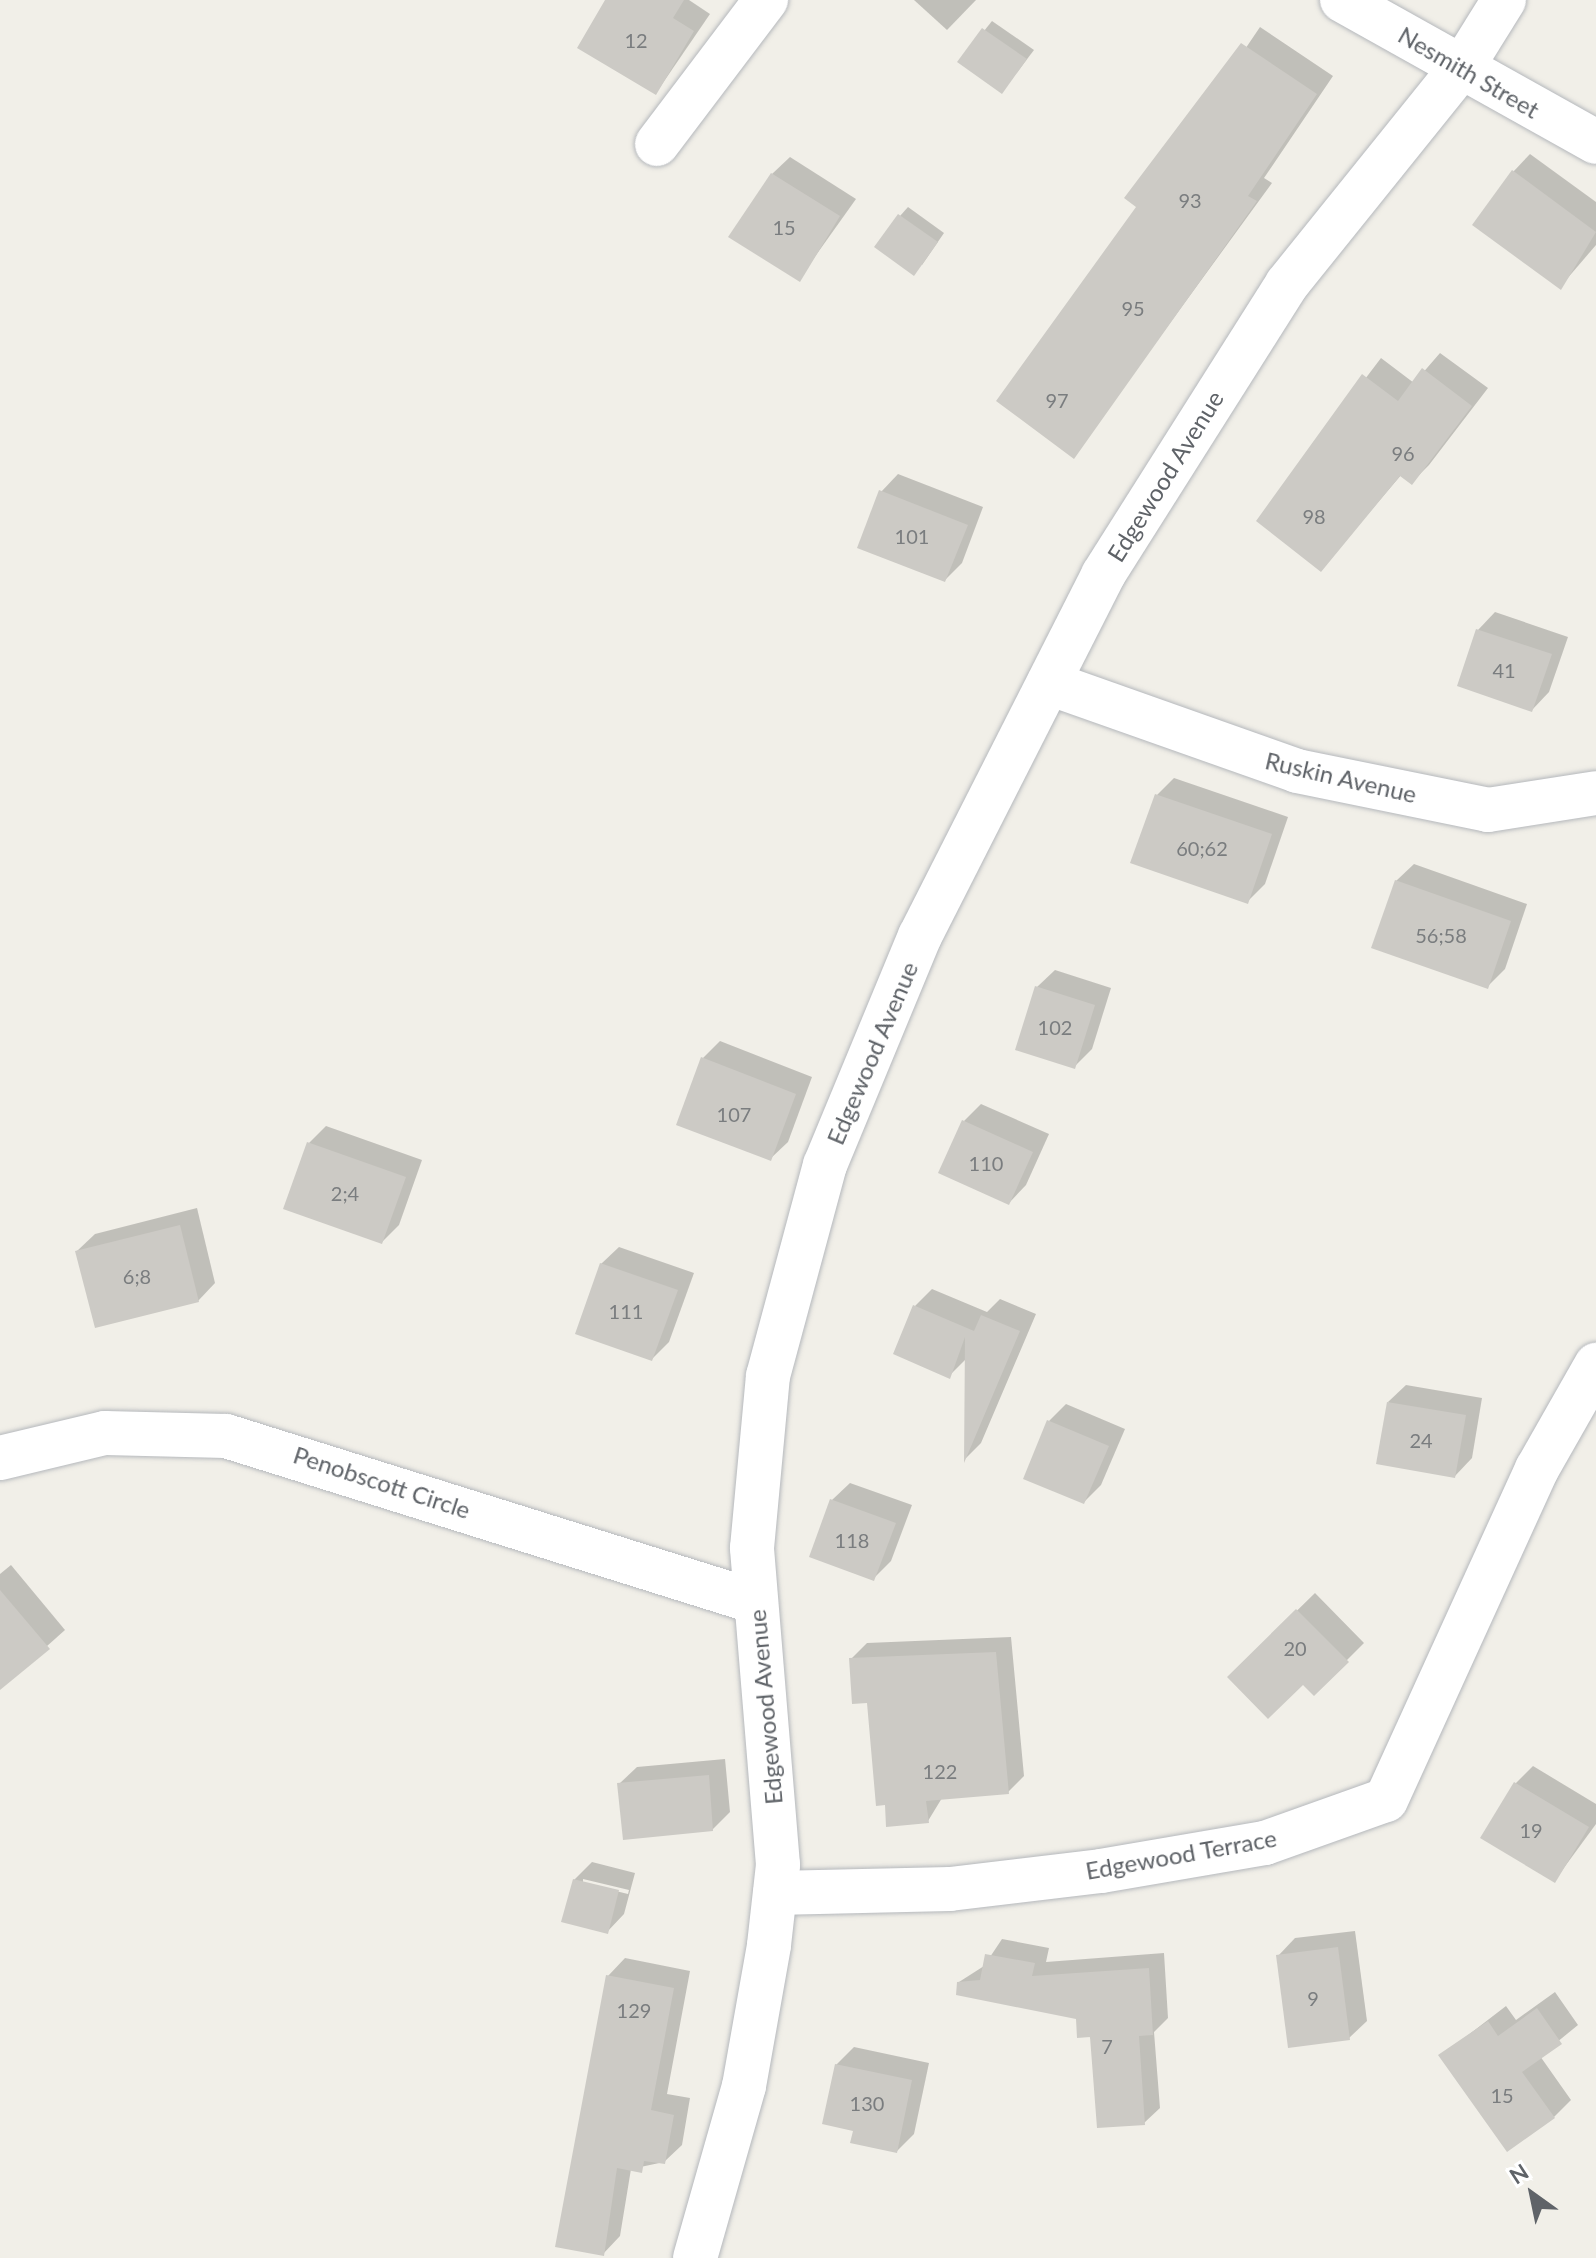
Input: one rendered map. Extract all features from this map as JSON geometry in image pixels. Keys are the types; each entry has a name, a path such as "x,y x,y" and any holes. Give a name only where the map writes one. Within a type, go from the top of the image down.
{"street":[{"path":"657,144 766,0"},
{"name":"Nesmith Street","path":"1342,0 1460,69 1596,142"},
{"name":"Edgewood Avenue","path":"695,2258 744,2086 775,1893 752,1548 768,1376 825,1165 920,936 1103,575 1287,284 1460,69 1504,0"},
{"name":"Ruskin Avenue","path":"1049,683 1297,771 1488,810 1596,793"},
{"name":"Edgewood Terrace","path":"775,1893 950,1889 1101,1871 1265,1843 1386,1800 1537,1469 1596,1365"},
{"name":"Penobscott Circle","path":"0,1458 105,1433 226,1436 756,1602"}],"building":[{"path":"605,0 684,0 673,18 694,31 656,95 577,48"},
{"path":"982,28 1027,59 1002,94 957,62"},
{"path":"1241,43 1317,94 1248,196 1257,201 1074,459 996,401 1136,207 1124,198"},
{"path":"1512,170 1596,232 1561,290 1472,225"},
{"path":"771,173 840,216 800,282 728,237"},
{"path":"898,214 938,242 914,276 874,247"},
{"path":"1422,368 1472,406 1412,485 1400,476 1321,572 1256,521 1362,374 1398,401"},
{"path":"879,490 968,525 945,582 857,548"},
{"path":"1476,629 1552,654 1532,712 1457,686"},
{"path":"1155,794 1272,834 1248,904 1130,863"},
{"path":"1395,880 1511,921 1488,989 1371,948"},
{"path":"1035,986 1095,1005 1075,1069 1015,1050"},
{"path":"701,1057 796,1094 771,1161 676,1125"},
{"path":"962,1120 1033,1152 1009,1205 938,1173"},
{"path":"307,1142 406,1177 382,1244 283,1209"},
{"path":"180,1225 199,1302 95,1328 75,1251"},
{"path":"600,1263 678,1290 652,1361 575,1334"},
{"path":"913,1305 974,1331 981,1315 1020,1331 964,1463 965,1337 950,1379 893,1354"},
{"path":"1387,1402 1466,1415 1455,1478 1376,1464"},
{"path":"1047,1420 1109,1446 1084,1504 1023,1479"},
{"path":"830,1499 896,1523 874,1581 809,1557"},
{"path":"0,1590 50,1649 0,1690"},
{"path":"1296,1609 1349,1662 1314,1696 1303,1685 1268,1719 1227,1677"},
{"path":"996,1652 1009,1794 926,1801 929,1823 886,1827 885,1805 876,1806 867,1703 852,1704 849,1658"},
{"path":"709,1775 713,1831 623,1840 617,1783"},
{"path":"1514,1782 1589,1827 1555,1883 1480,1838"},
{"path":"573,1879 619,1890 608,1934 561,1922"},
{"path":"1338,1947 1350,2040 1288,2048 1276,1955"},
{"path":"985,1954 1035,1963 1032,1976 1149,1968 1153,2035 1139,2036 1145,2125 1097,2128 1090,2037 1077,2038 1076,2019 956,1995 957,1982 980,1980"},
{"path":"606,1975 674,1988 651,2110 674,2115 665,2164 644,2161 642,2173 617,2168 604,2256 555,2247"},
{"path":"1537,2008 1562,2044 1522,2072 1555,2118 1507,2152 1438,2055 1488,2021 1498,2036"},
{"path":"835,2064 912,2080 897,2153 850,2143 853,2131 822,2124"}]}
